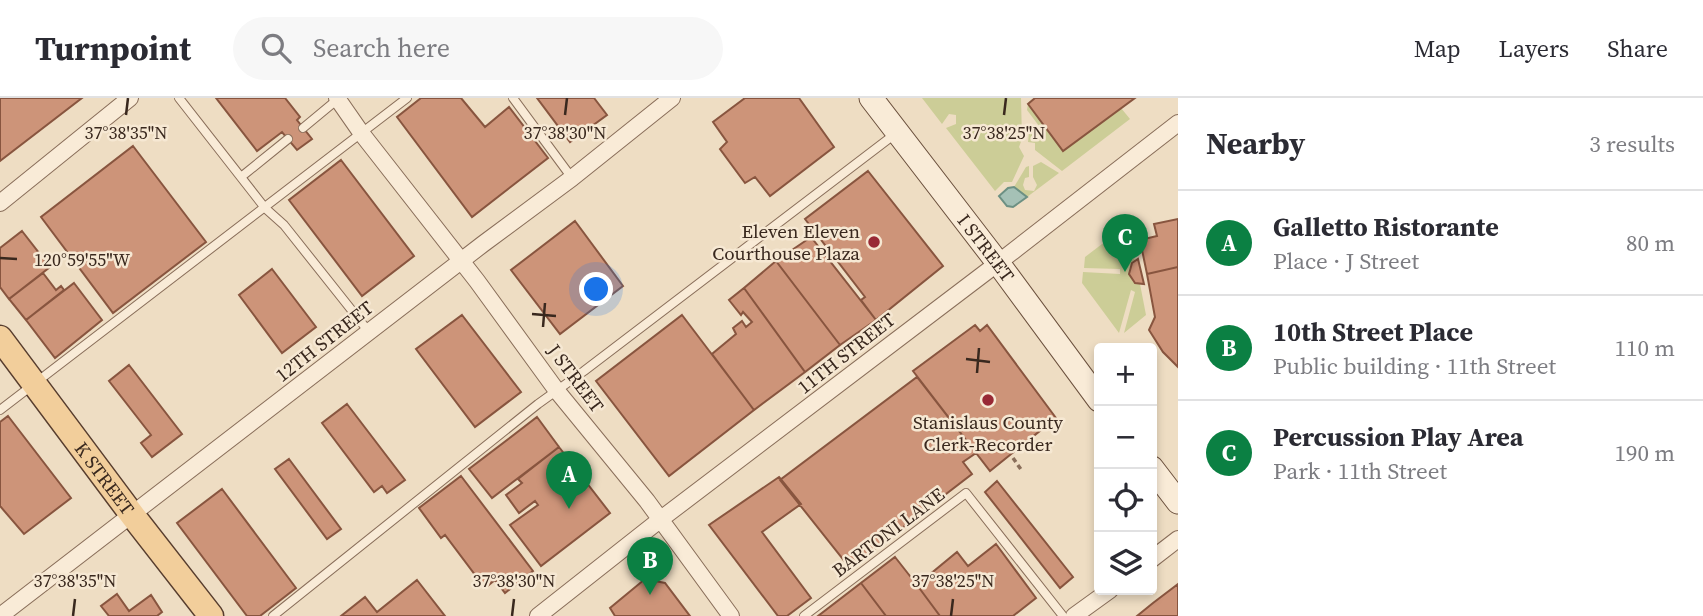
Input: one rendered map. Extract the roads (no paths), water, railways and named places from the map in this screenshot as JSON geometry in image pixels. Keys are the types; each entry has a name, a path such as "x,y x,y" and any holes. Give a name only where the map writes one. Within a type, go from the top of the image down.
{"main road":[{"name":"K STREET","path":"0,338 211,616"}],"street":[{"path":"0,203 130,98"},
{"name":"12TH STREET","path":"0,616 673,98"},
{"name":"I STREET","path":"871,98 1094,393"},
{"name":"J STREET","path":"338,99 557,391 661,519 731,616"},
{"name":"11TH STREET","path":"538,616 1178,123"},
{"path":"1153,469 1178,502"},
{"path":"1157,555 1178,539"},
{"path":"1074,616 1103,595"}],"lane":[{"path":"179,98 265,208 284,225 369,332"},
{"path":"0,410 407,98"},
{"path":"513,98 572,178"},
{"path":"303,128 338,99"},
{"path":"273,616 457,467 897,132"},
{"path":"241,177 288,139"},
{"name":"BARTONI LANE","path":"804,616 967,493 1063,616"}],"place":[{"name":"Eleven Eleven Courthouse Plaza","path":"874,242"},
{"name":"Percussion Play Area","path":"1125,272"},
{"name":"Stanislaus County Clerk-Recorder","path":"988,400"},
{"name":"Galletto Ristorante","path":"569,509"},
{"name":"10th Street Place","path":"650,595"}]}
